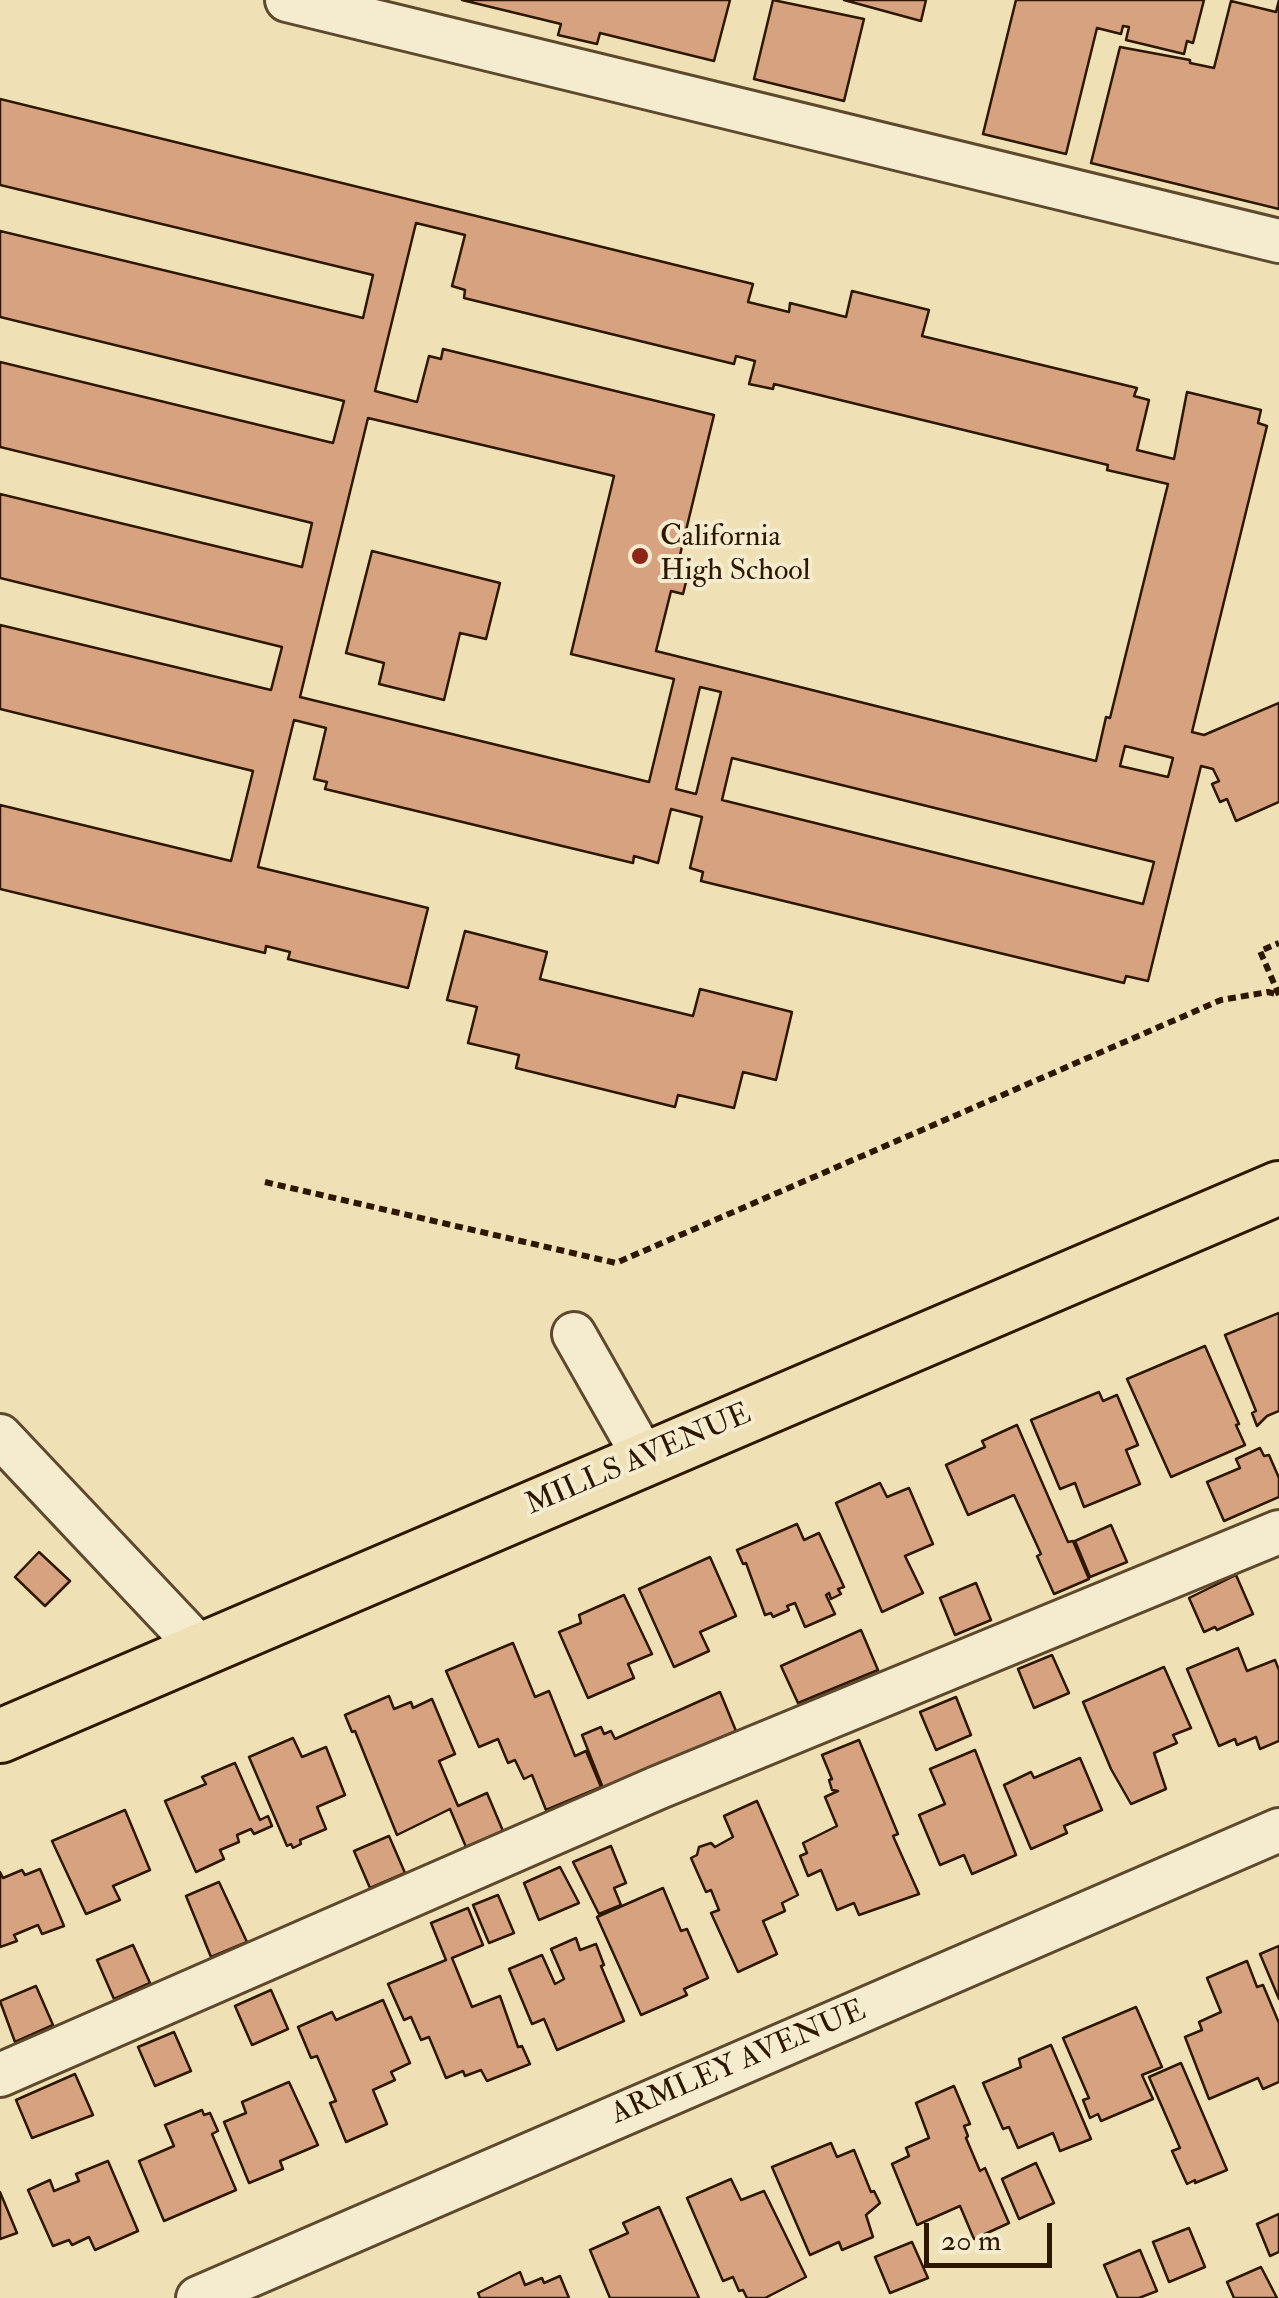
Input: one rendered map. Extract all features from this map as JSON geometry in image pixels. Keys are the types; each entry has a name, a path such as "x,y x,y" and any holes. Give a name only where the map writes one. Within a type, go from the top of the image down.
{"main road":[{"name":"MILLS AVENUE","path":"0,1736 1279,1188"}],"street":[{"path":"287,0 1279,241"},
{"path":"574,1334 645,1459"},
{"path":"0,1436 201,1650"},
{"path":"0,2075 657,1788 1276,1540"},
{"name":"ARMLEY AVENUE","path":"198,2298 1279,1830"}],"path":[{"path":"1279,943 1260,952 1279,995"},
{"path":"265,1182 616,1262 1221,1000 1268,992 1279,995"}],"building":[{"path":"462,0 730,0 714,61 600,33 597,44 558,35 561,24"},
{"path":"773,0 864,19 844,101 754,79"},
{"path":"844,0 926,0 921,21"},
{"path":"1016,0 1204,0 1193,43 1187,41 1184,54 1126,40 1129,27 1123,26 1121,34 1097,28 1066,154 983,134"},
{"path":"1279,0 1279,209 1091,163 1120,47 1214,68 1231,1 1276,12"},
{"path":"0,99 753,284 748,302 789,312 790,303 846,317 852,291 929,310 922,336 1137,388 1134,396 1149,400 1137,450 1174,459 1187,392 1261,410 1258,423 1267,426 1192,732 1204,735 1279,703 1279,802 1236,821 1227,799 1220,802 1212,784 1219,781 1213,769 1201,766 1148,981 1126,976 1124,983 701,881 703,872 690,868 702,817 671,809 658,863 634,856 633,863 325,789 327,782 314,779 326,728 294,720 258,867 428,908 408,988 288,959 290,952 266,946 265,953 0,889 0,805 231,861 253,771 0,709 0,625 271,690 282,647 0,578 0,494 302,567 312,523 0,447 0,362 333,443 344,401 0,317 0,231 363,318 373,275 0,185","holes":["416,223 465,235 452,286 465,290 464,298 734,364 736,356 755,361 749,384 773,389 774,384 1108,465 1107,470 1168,484 1096,761 656,651 671,591 683,594 692,558 680,555 714,415 443,349 441,359 429,356 417,402 375,391","368,418 614,476 571,654 674,679 649,782 300,697","700,687 721,692 696,794 676,789","1125,746 1173,758 1168,777 1120,766","732,758 1154,862 1143,904 722,800"]},
{"path":"372,551 500,583 486,639 460,633 444,700 379,684 384,663 346,653"},
{"path":"465,931 547,952 540,979 693,1016 700,989 792,1012 776,1080 743,1072 734,1108 678,1095 675,1107 516,1068 519,1055 468,1043 477,1007 447,1000"},
{"path":"1279,1313 1279,1411 1257,1426 1252,1413 1256,1411 1225,1335"},
{"path":"1205,1346 1245,1445 1171,1477 1127,1379"},
{"path":"1099,1392 1103,1401 1117,1395 1138,1445 1126,1450 1140,1484 1084,1507 1075,1483 1060,1489 1031,1420"},
{"path":"1017,1425 1068,1542 1073,1541 1089,1579 1054,1594 1014,1495 968,1515 946,1465 985,1447 982,1441"},
{"path":"1260,1448 1264,1456 1269,1455 1279,1478 1279,1497 1224,1521 1207,1482 1240,1468 1236,1459"},
{"path":"880,1483 887,1497 909,1488 933,1544 905,1556 923,1593 882,1612 836,1503"},
{"path":"797,1524 804,1540 819,1533 844,1587 838,1589 841,1594 831,1599 829,1593 826,1595 835,1614 805,1627 795,1603 773,1617 771,1613 765,1615 746,1563 743,1564 737,1550"},
{"path":"1111,1525 1127,1562 1090,1577 1075,1541"},
{"path":"39,1552 70,1581 45,1606 15,1577"},
{"path":"710,1557 736,1616 700,1632 709,1651 674,1667 639,1589"},
{"path":"1236,1575 1253,1614 1204,1632 1189,1598"},
{"path":"976,1583 991,1620 955,1635 940,1598"},
{"path":"624,1595 652,1654 628,1664 634,1678 588,1698 559,1632 581,1623 579,1615"},
{"path":"861,1630 878,1670 798,1703 781,1666"},
{"path":"513,1643 535,1697 549,1691 575,1756 586,1751 601,1787 546,1810 532,1775 524,1779 515,1760 508,1763 498,1739 479,1747 446,1671"},
{"path":"1238,1648 1247,1671 1275,1660 1279,1670 1279,1741 1260,1749 1256,1737 1237,1745 1235,1739 1219,1746 1187,1669"},
{"path":"1052,1655 1069,1693 1034,1708 1018,1669"},
{"path":"1164,1667 1191,1728 1173,1735 1177,1743 1154,1753 1166,1789 1131,1804 1111,1769 1083,1702"},
{"path":"720,1692 736,1731 603,1788 582,1735 601,1727 604,1734 611,1731 615,1739"},
{"path":"389,1696 394,1709 411,1702 413,1708 432,1699 455,1754 439,1761 458,1806 487,1793 503,1831 466,1847 450,1809 397,1835 345,1715"},
{"path":"956,1697 971,1735 936,1750 920,1712"},
{"path":"293,1738 302,1757 326,1747 345,1795 317,1807 326,1829 300,1840 301,1844 293,1848 291,1844 287,1846 249,1757"},
{"path":"859,1740 898,1834 893,1836 919,1894 859,1915 854,1903 837,1910 821,1870 808,1876 800,1856 807,1853 803,1843 837,1826 825,1797 838,1791 832,1790 832,1779 822,1755"},
{"path":"975,1750 1016,1855 972,1874 964,1855 940,1865 919,1815 945,1804 930,1769"},
{"path":"1080,1758 1102,1810 1064,1826 1067,1833 1031,1849 1004,1785 1031,1772 1034,1778"},
{"path":"235,1763 260,1820 268,1816 272,1826 254,1834 251,1829 237,1835 239,1842 220,1850 224,1859 196,1872 165,1801 206,1784 202,1777"},
{"path":"757,1801 798,1895 782,1903 785,1911 763,1921 777,1954 738,1972 711,1913 719,1910 711,1890 706,1892 691,1858 697,1855 699,1847 711,1843 715,1847 733,1837 724,1816"},
{"path":"125,1810 150,1870 113,1886 120,1900 86,1914 52,1841"},
{"path":"389,1836 405,1873 370,1888 354,1851"},
{"path":"611,1846 626,1883 614,1888 621,1905 599,1914 573,1862"},
{"path":"560,1867 579,1903 539,1920 524,1883"},
{"path":"40,1869 64,1926 42,1934 38,1925 14,1935 17,1941 0,1947 0,1872 3,1878 22,1870 25,1875"},
{"path":"219,1882 247,1942 211,1957 186,1896"},
{"path":"663,1888 681,1931 687,1929 708,1978 684,1989 687,1995 641,2015 597,1917"},
{"path":"498,1895 514,1933 489,1943 473,1905"},
{"path":"468,1908 483,1945 452,1958 472,2007 500,1996 518,2047 522,2046 530,2064 487,2081 481,2070 465,2076 463,2071 446,2078 429,2037 421,2040 411,2017 404,2020 388,1984 446,1960 431,1923"},
{"path":"576,1938 580,1950 596,1944 624,2021 557,2050 544,2019 532,2024 509,1969 542,1955 555,1984 564,1979 551,1949"},
{"path":"133,1945 150,1983 114,1999 97,1960"},
{"path":"1279,1946 1279,1999 1260,1954"},
{"path":"1247,1961 1257,1987 1263,1985 1279,2023 1279,2082 1263,2089 1258,2078 1209,2099 1185,2037 1202,2030 1199,2022 1221,2012 1207,1978"},
{"path":"36,1986 53,2025 15,2042 0,2001"},
{"path":"271,1990 288,2029 252,2045 235,2006"},
{"path":"383,2000 410,2063 391,2072 395,2080 373,2090 387,2124 346,2142 330,2103 336,2101 317,2056 311,2058 298,2027 332,2012 336,2020"},
{"path":"1136,2007 1162,2067 1142,2075 1153,2099 1101,2121 1098,2114 1090,2118 1083,2100 1089,2098 1063,2038"},
{"path":"174,2032 191,2071 155,2086 138,2047"},
{"path":"1051,2045 1091,2139 1060,2151 1053,2133 1018,2148 1009,2127 1003,2129 983,2083 1021,2067 1019,2059"},
{"path":"1181,2063 1227,2170 1187,2184 1172,2151 1180,2148 1149,2077"},
{"path":"75,2074 93,2115 32,2138 16,2100"},
{"path":"289,2082 318,2145 280,2161 283,2169 249,2183 224,2122 246,2113 242,2102"},
{"path":"954,2086 970,2124 964,2126 966,2138 980,2171 985,2168 1009,2223 974,2239 960,2206 917,2225 892,2164 909,2156 906,2148 929,2138 916,2103"},
{"path":"202,2110 204,2115 210,2113 218,2131 212,2134 236,2190 164,2221 139,2161 174,2146 165,2125"},
{"path":"831,2143 837,2157 854,2150 871,2192 880,2203 866,2215 873,2237 842,2250 839,2242 810,2255 772,2167"},
{"path":"108,2161 138,2231 95,2250 89,2237 72,2245 69,2240 53,2246 28,2190 50,2180 54,2191 79,2181 76,2174"},
{"path":"1036,2163 1054,2203 1019,2219 1002,2179"},
{"path":"731,2179 741,2200 764,2191 806,2277 765,2298 747,2298 733,2277 723,2281 687,2198"},
{"path":"0,2192 17,2233 0,2239"},
{"path":"659,2207 699,2298 610,2298 590,2250 628,2233 623,2223"},
{"path":"1279,2214 1279,2252 1270,2256 1257,2224"},
{"path":"1189,2228 1205,2267 1169,2282 1153,2242"},
{"path":"912,2242 928,2278 890,2293 875,2257"},
{"path":"1140,2250 1157,2291 1139,2298 1118,2298 1104,2265"},
{"path":"1261,2267 1277,2298 1234,2298 1227,2282"},
{"path":"520,2272 525,2285 560,2276 569,2298 480,2298 478,2293"}],"place":[{"name":"California High School","path":"640,556"}]}
